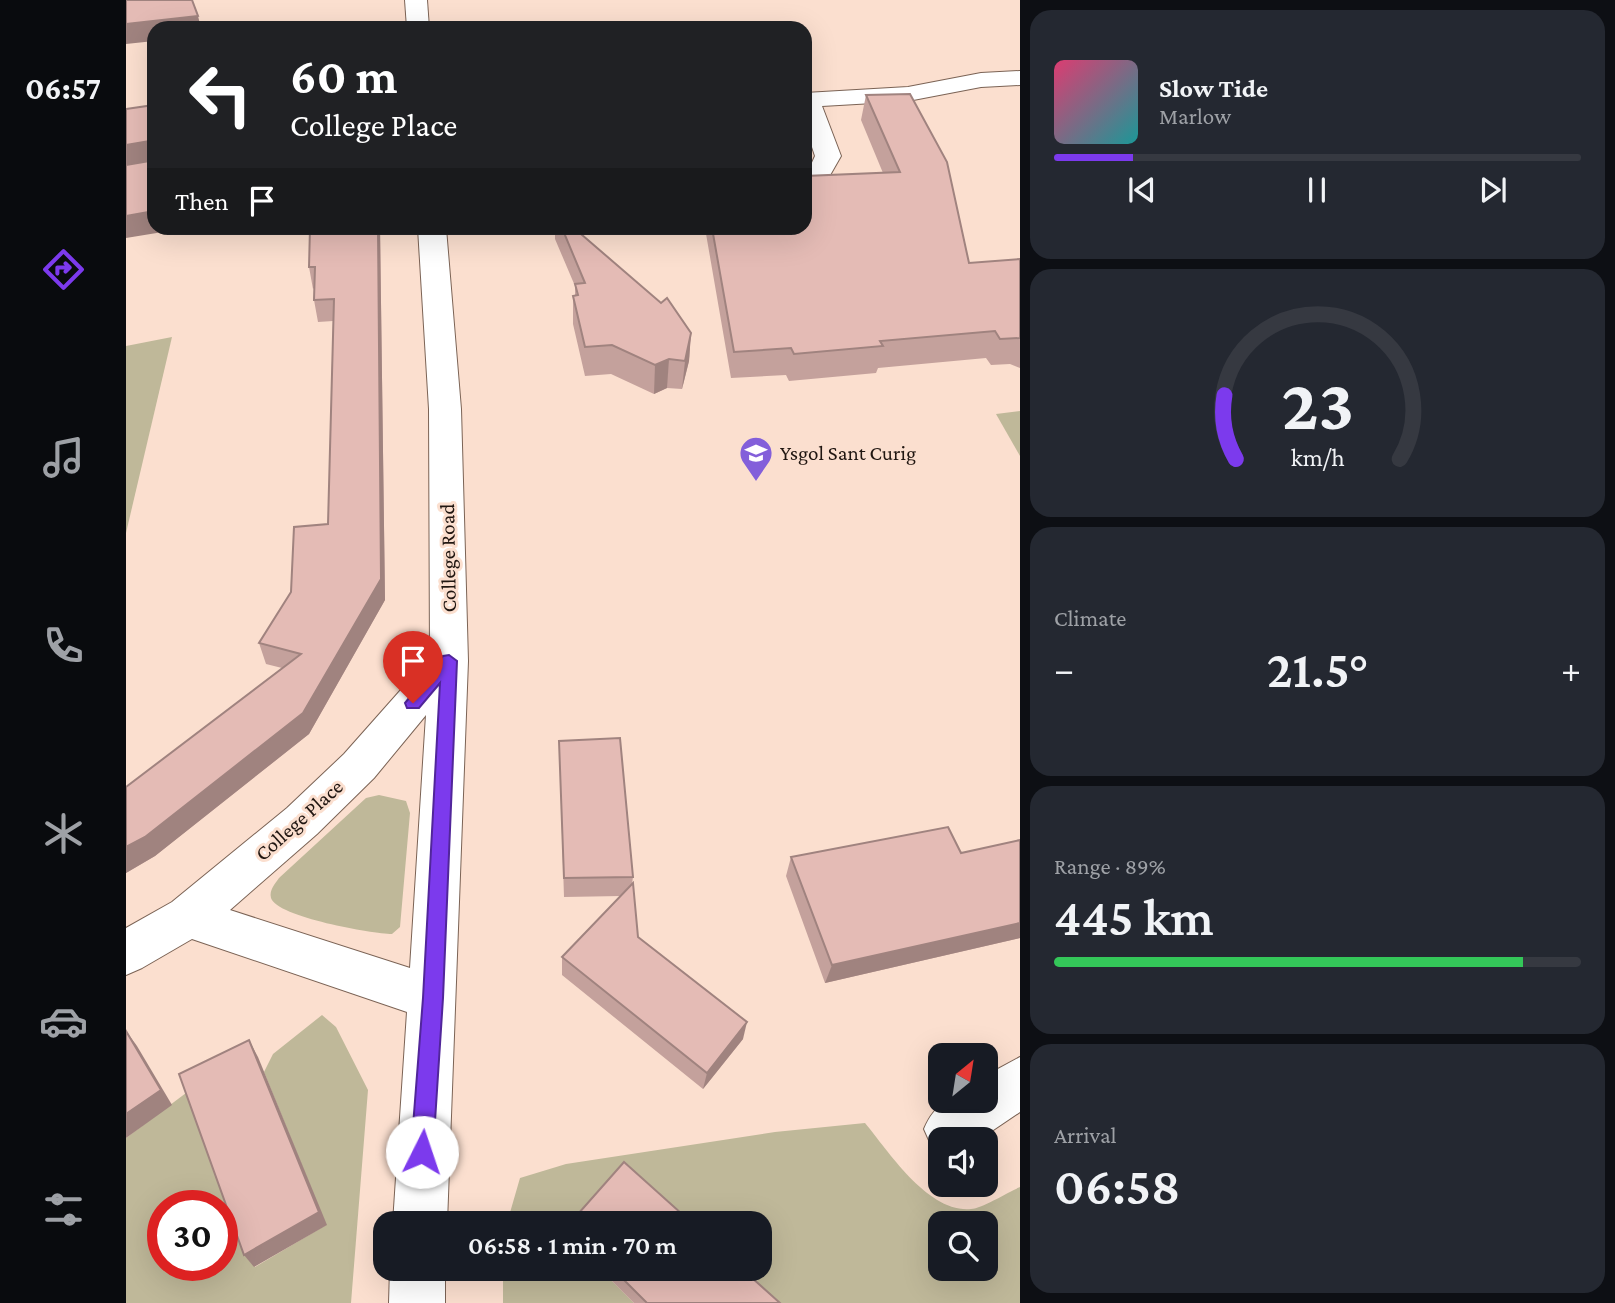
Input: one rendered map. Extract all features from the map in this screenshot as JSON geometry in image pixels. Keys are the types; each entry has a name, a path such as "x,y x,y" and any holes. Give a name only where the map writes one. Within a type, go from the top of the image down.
{"street":[{"path":"416,0 418,21"},
{"path":"812,100 908,94 981,80 1020,79"},
{"path":"812,113 828,156 820,172 812,175"},
{"name":"College Road","path":"421,1211 449,661 445,409 433,235"},
{"name":"College Place","path":"126,953 188,917 302,821 359,766 449,661"},
{"path":"188,917 433,998"},
{"path":"953,1127 1020,1082"},
{"path":"417,1303 418,1281"}],"shaded area":[{"path":"172,337 126,533 126,346"},
{"path":"1020,411 1020,456 996,414"},
{"path":"379,795 406,801 410,813 400,927 392,934 366,931 307,918 277,905 271,895 279,878 366,798"},
{"path":"322,1015 336,1027 368,1090 351,1303 126,1303 126,1138 190,1090 227,1190 147,1190 147,1281 238,1281 238,1221 255,1267 326,1225 264,1072 273,1054"},
{"path":"865,1123 898,1164 928,1193 928,1197 934,1197 955,1208 971,1209 1020,1187 1020,1303 762,1303 737,1281 772,1281 772,1211 510,1211 520,1178 566,1164 775,1132"},
{"path":"503,1281 612,1281 634,1303 503,1303"}],"building":[{"path":"126,0 192,0 198,16 147,21 126,24"},
{"path":"910,94 947,162 969,263 1020,259 1020,338 1000,339 995,331 880,341 883,346 794,354 791,348 734,352 713,235 812,235 812,176 900,172 866,95"},
{"path":"147,106 147,142 126,145 126,109"},
{"path":"147,162 147,212 126,216 126,165"},
{"path":"310,235 378,235 381,579 303,713 145,837 126,847 126,787 301,654 259,643 291,592 294,527 328,524 334,299 314,300 315,267 309,267"},
{"path":"565,235 582,235 661,303 667,298 691,333 685,361 669,359 655,365 612,345 585,347 573,296 578,295 575,284 585,283"},
{"path":"620,738 633,877 564,878 559,741"},
{"path":"948,827 961,853 1020,840 1020,923 832,965 791,857"},
{"path":"633,883 638,937 747,1022 707,1073 562,957"},
{"path":"126,1031 161,1090 126,1114"},
{"path":"249,1040 319,1212 244,1255 238,1238 238,1190 221,1190 179,1074"},
{"path":"624,1162 679,1211 581,1211"},
{"path":"625,1281 755,1281 780,1303 647,1303"}],"place":[{"name":"Ysgol Sant Curig","path":"756,483"}],"route":[{"path":"413,703 449,661 433,998 422,1152"}]}
